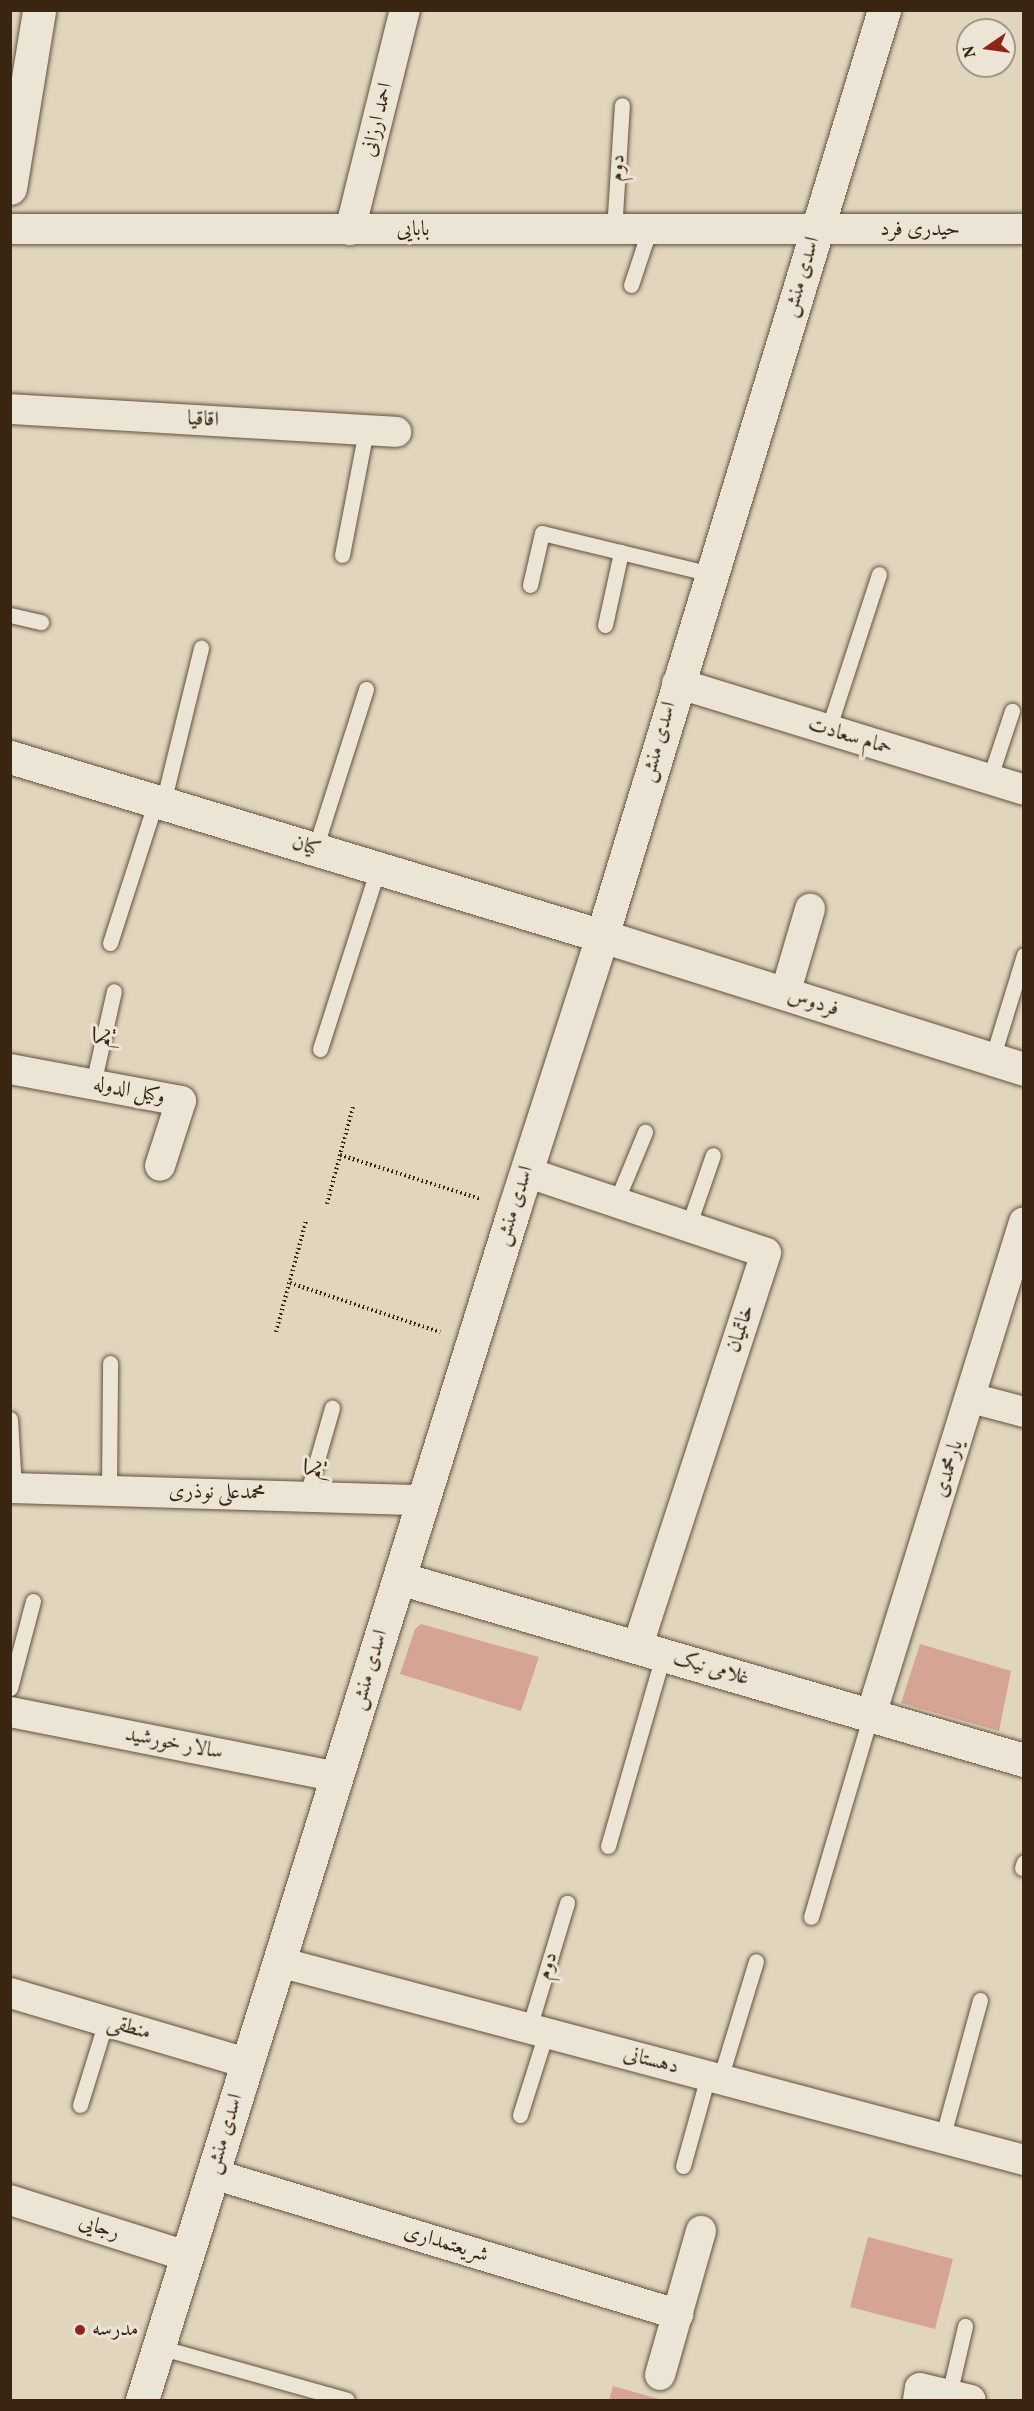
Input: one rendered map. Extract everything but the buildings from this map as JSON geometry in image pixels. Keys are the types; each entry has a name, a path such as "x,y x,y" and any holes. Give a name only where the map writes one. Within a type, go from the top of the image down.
{"street":[{"path":"10,188 39,10"},
{"name":"احمد ارزانی","path":"350,230 405,10"},
{"name":"اسدی منش","path":"142,2400 514,1209 602,936 677,683 884,10"},
{"name":"بابایی","path":"10,229 816,231"},
{"name":"حیدری فرد","path":"816,231 1023,229"},
{"name":"اقاقیا","path":"10,409 396,432"},
{"name":"حمام سعادت","path":"677,683 1023,790"},
{"name":"کیان","path":"10,757 602,936"},
{"path":"784,994 810,909"},
{"name":"فردوس","path":"602,936 1023,1069"},
{"name":"وکیل الدوله","path":"10,1068 181,1101 160,1166"},
{"name":"خاتمیان","path":"526,1172 766,1253 650,1651"},
{"name":"یارمحمدی","path":"871,1715 971,1398 1023,1222"},
{"path":"971,1398 1023,1412"},
{"name":"محمدعلی نوذری","path":"12,1488 423,1500"},
{"name":"غلامی نیک","path":"399,1578 1023,1760"},
{"name":"سالار خورشید","path":"10,1712 337,1777"},
{"name":"دهستانی","path":"279,1962 1023,2160"},
{"name":"منطقی","path":"10,1993 247,2063"},
{"name":"شریعتمداری","path":"213,2174 678,2314"},
{"name":"رجایی","path":"10,2200 187,2256"},
{"path":"660,2375 701,2231"},
{"path":"918,2400 920,2388 960,2398"}],"lane":[{"name":"دوم","path":"614,231 621,105"},
{"path":"631,285 649,231"},
{"path":"342,555 366,430"},
{"path":"530,585 542,533 711,574"},
{"path":"605,625 621,552"},
{"path":"828,730 879,574"},
{"path":"10,615 41,622"},
{"path":"110,943 159,802 201,648"},
{"path":"315,849 366,689"},
{"path":"988,780 1012,711"},
{"path":"320,1049 378,868"},
{"path":"992,1059 1023,955"},
{"name":"یکم","path":"93,1084 114,991"},
{"path":"616,1202 645,1132"},
{"path":"688,1227 713,1155"},
{"path":"110,1363 110,1490"},
{"name":"یکم","path":"307,1495 332,1408"},
{"path":"10,1419 12,1488"},
{"path":"10,1688 33,1601"},
{"path":"608,1846 650,1651"},
{"path":"811,1917 871,1715"},
{"name":"دوم","path":"520,2115 567,1903"},
{"path":"682,2166 756,1961"},
{"path":"942,2139 980,2000"},
{"path":"80,2105 106,2021"},
{"path":"960,2398 965,2326"},
{"path":"159,2347 347,2400"}],"path":[{"path":"327,1204 353,1107"},
{"path":"340,1155 514,1209"},
{"path":"276,1332 306,1221"},
{"path":"290,1283 473,1342"}],"place":[{"name":"مدرسه","path":"80,2330"}]}
